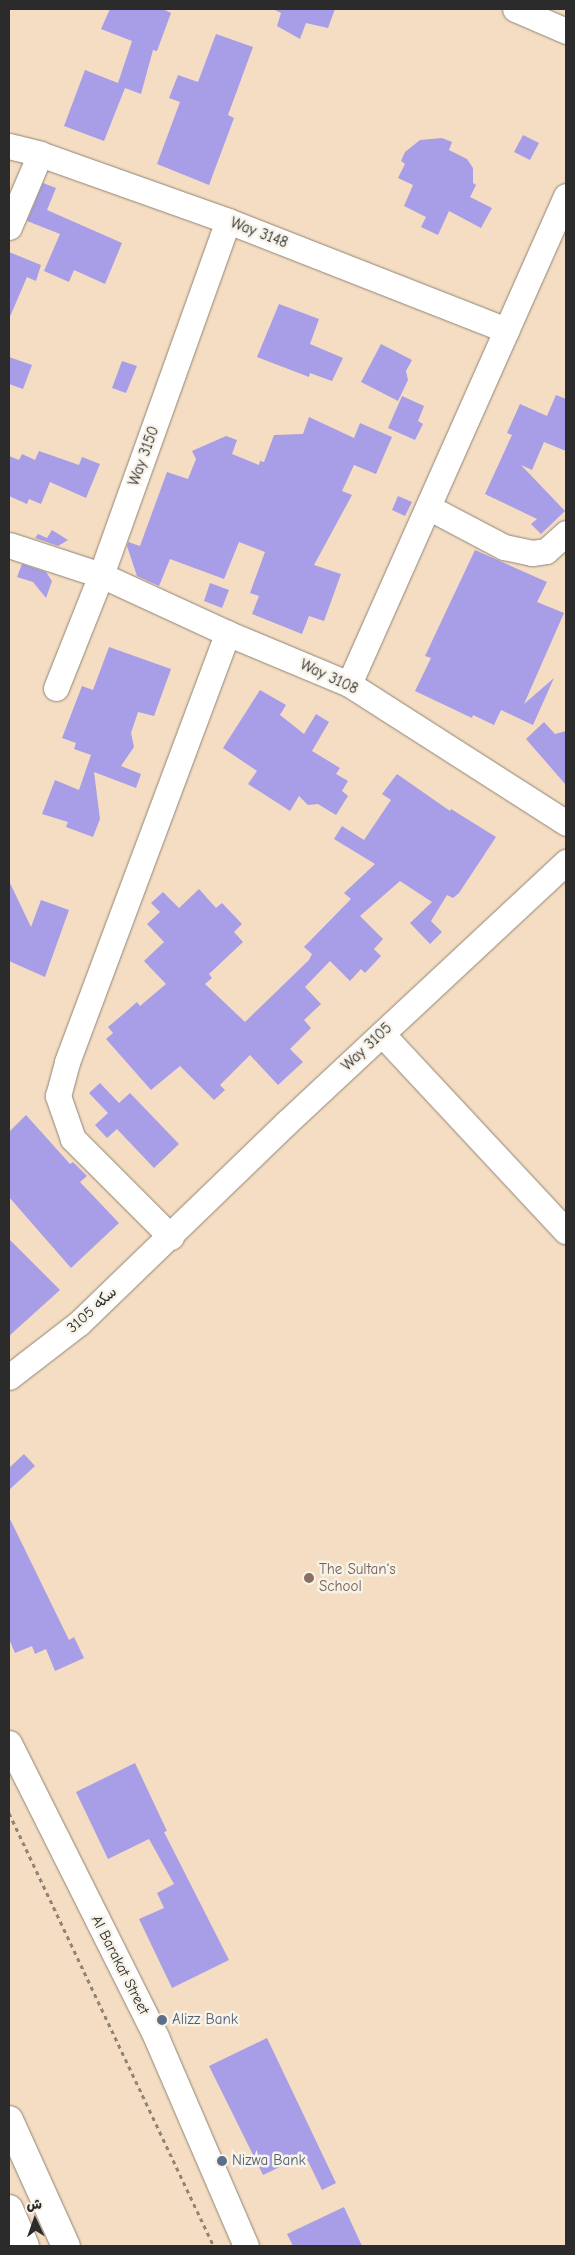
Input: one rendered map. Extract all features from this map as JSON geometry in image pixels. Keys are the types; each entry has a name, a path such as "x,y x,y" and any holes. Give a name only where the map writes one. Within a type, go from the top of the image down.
{"main road":[{"path":"9,2120 66,2246"},
{"path":"9,2209 25,2246"}],"street":[{"path":"515,9 566,31"},
{"name":"Way 3148","path":"9,146 40,154 228,222 506,330"},
{"path":"9,227 40,154"},
{"path":"350,684 566,196"},
{"name":"Way 3150","path":"56,688 101,575 228,222"},
{"path":"428,507 504,547 532,553 546,551 566,533"},
{"name":"Way 3108","path":"9,545 101,575 227,633 350,684 566,823"},
{"path":"171,1237 73,1139 58,1096 67,1062 227,633"},
{"name":"Way 3105","path":"171,1237 382,1034 566,862"},
{"path":"382,1034 566,1231"},
{"name":"سكه 3105","path":"9,1377 79,1323 171,1237"},
{"name":"Al Barakat Street","path":"9,1743 156,2037 246,2246"}],"path":[{"path":"9,1813 212,2246"}],"building":[{"path":"110,9 163,9 171,13 157,51 153,50 141,94 125,88 104,141 64,126 85,70 118,83 132,41 101,29"},
{"path":"273,9 335,9 328,28 306,23 300,39 277,26 281,13"},
{"path":"216,34 253,47 228,115 234,118 209,185 157,164 180,102 169,98 178,75 198,82"},
{"path":"523,135 539,143 530,160 514,152"},
{"path":"442,138 452,142 449,150 467,159 473,168 473,183 476,185 470,197 492,208 481,228 449,211 438,235 421,227 426,217 404,206 413,185 398,178 405,164 401,161 405,152 420,140"},
{"path":"43,183 56,188 47,210 122,243 105,284 74,270 69,282 44,271 60,234 27,221"},
{"path":"9,252 41,265 36,281 27,277 9,319"},
{"path":"279,304 319,319 310,344 343,358 332,381 310,373 309,377 257,357"},
{"path":"381,344 412,360 406,371 408,380 398,401 361,382"},
{"path":"9,357 32,365 23,389 9,384"},
{"path":"122,361 137,366 126,393 112,388"},
{"path":"556,395 566,399 566,451 544,442 532,470 521,465 565,511 541,534 531,524 537,519 485,494 512,435 507,433 520,404 547,416"},
{"path":"402,396 424,406 418,421 423,424 415,440 388,428"},
{"path":"309,417 354,438 360,423 392,437 376,474 354,465 342,491 352,495 314,565 341,574 324,621 309,616 302,634 252,614 259,596 250,593 265,552 239,542 224,579 170,559 159,586 137,576 127,546 128,542 140,546 167,472 188,479 196,459 192,451 226,436 237,440 232,454 259,465 260,461 264,462 274,435 303,434"},
{"path":"39,451 79,465 82,457 100,464 86,498 50,482 41,504 29,499 27,504 9,496 9,456 19,460 22,454 35,460"},
{"path":"398,496 412,502 405,516 392,510"},
{"path":"52,530 68,540 58,546 35,538 38,534 47,538"},
{"path":"475,550 547,582 537,602 564,613 524,704 554,678 533,725 501,710 494,725 473,715 472,718 415,691 431,658 425,656"},
{"path":"22,564 46,572 52,581 46,598 33,582 17,577"},
{"path":"210,583 229,590 222,608 204,601"},
{"path":"109,647 171,669 154,716 138,712 131,733 134,747 121,766 141,774 136,788 94,772 100,819 93,837 66,827 68,822 42,814 55,780 79,790 91,755 74,749 76,743 62,738 82,686 93,690"},
{"path":"260,690 286,705 280,715 304,734 316,714 329,722 312,751 340,768 336,774 348,781 342,791 348,796 336,815 318,804 308,805 299,796 290,811 248,784 257,771 223,748"},
{"path":"544,722 555,734 566,731 566,785 526,739"},
{"path":"397,774 450,811 451,809 496,837 459,893 453,898 447,895 431,921 442,932 430,944 410,923 432,902 400,881 360,916 383,939 374,949 381,956 365,973 361,969 350,981 330,961 305,987 321,1004 304,1020 311,1028 290,1049 303,1062 278,1085 250,1055 220,1085 225,1090 214,1100 180,1066 151,1090 106,1039 113,1033 108,1027 137,1002 140,1006 166,984 144,961 164,942 147,924 160,912 151,903 163,892 179,908 199,889 216,908 222,903 242,924 234,932 243,942 209,974 212,978 205,984 245,1022 309,960 312,954 304,947 351,899 344,893 375,864 334,839 342,826 364,840 391,800 382,794"},
{"path":"9,881 31,927 41,900 69,910 45,977 9,961"},
{"path":"100,1083 119,1103 130,1093 179,1144 154,1168 117,1129 107,1138 95,1125 108,1113 89,1093"},
{"path":"26,1115 70,1164 73,1162 87,1176 80,1182 119,1223 71,1268 9,1197 9,1132"},
{"path":"9,1239 60,1290 9,1336"},
{"path":"24,1454 35,1466 9,1490 9,1468"},
{"path":"9,1517 69,1640 74,1637 84,1658 55,1671 46,1649 35,1654 32,1646 15,1653 9,1639"},
{"path":"135,1763 167,1831 164,1832 229,1960 172,1988 139,1919 164,1908 157,1893 174,1884 149,1839 108,1859 76,1792"},
{"path":"267,2038 336,2183 322,2190 305,2155 263,2175 209,2066"},
{"path":"344,2207 362,2246 293,2246 287,2234"}],"place":[{"name":"The Sultan's School","path":"309,1578"},
{"name":"Alizz Bank","path":"162,2020"},
{"name":"Nizwa Bank","path":"222,2161"}]}
